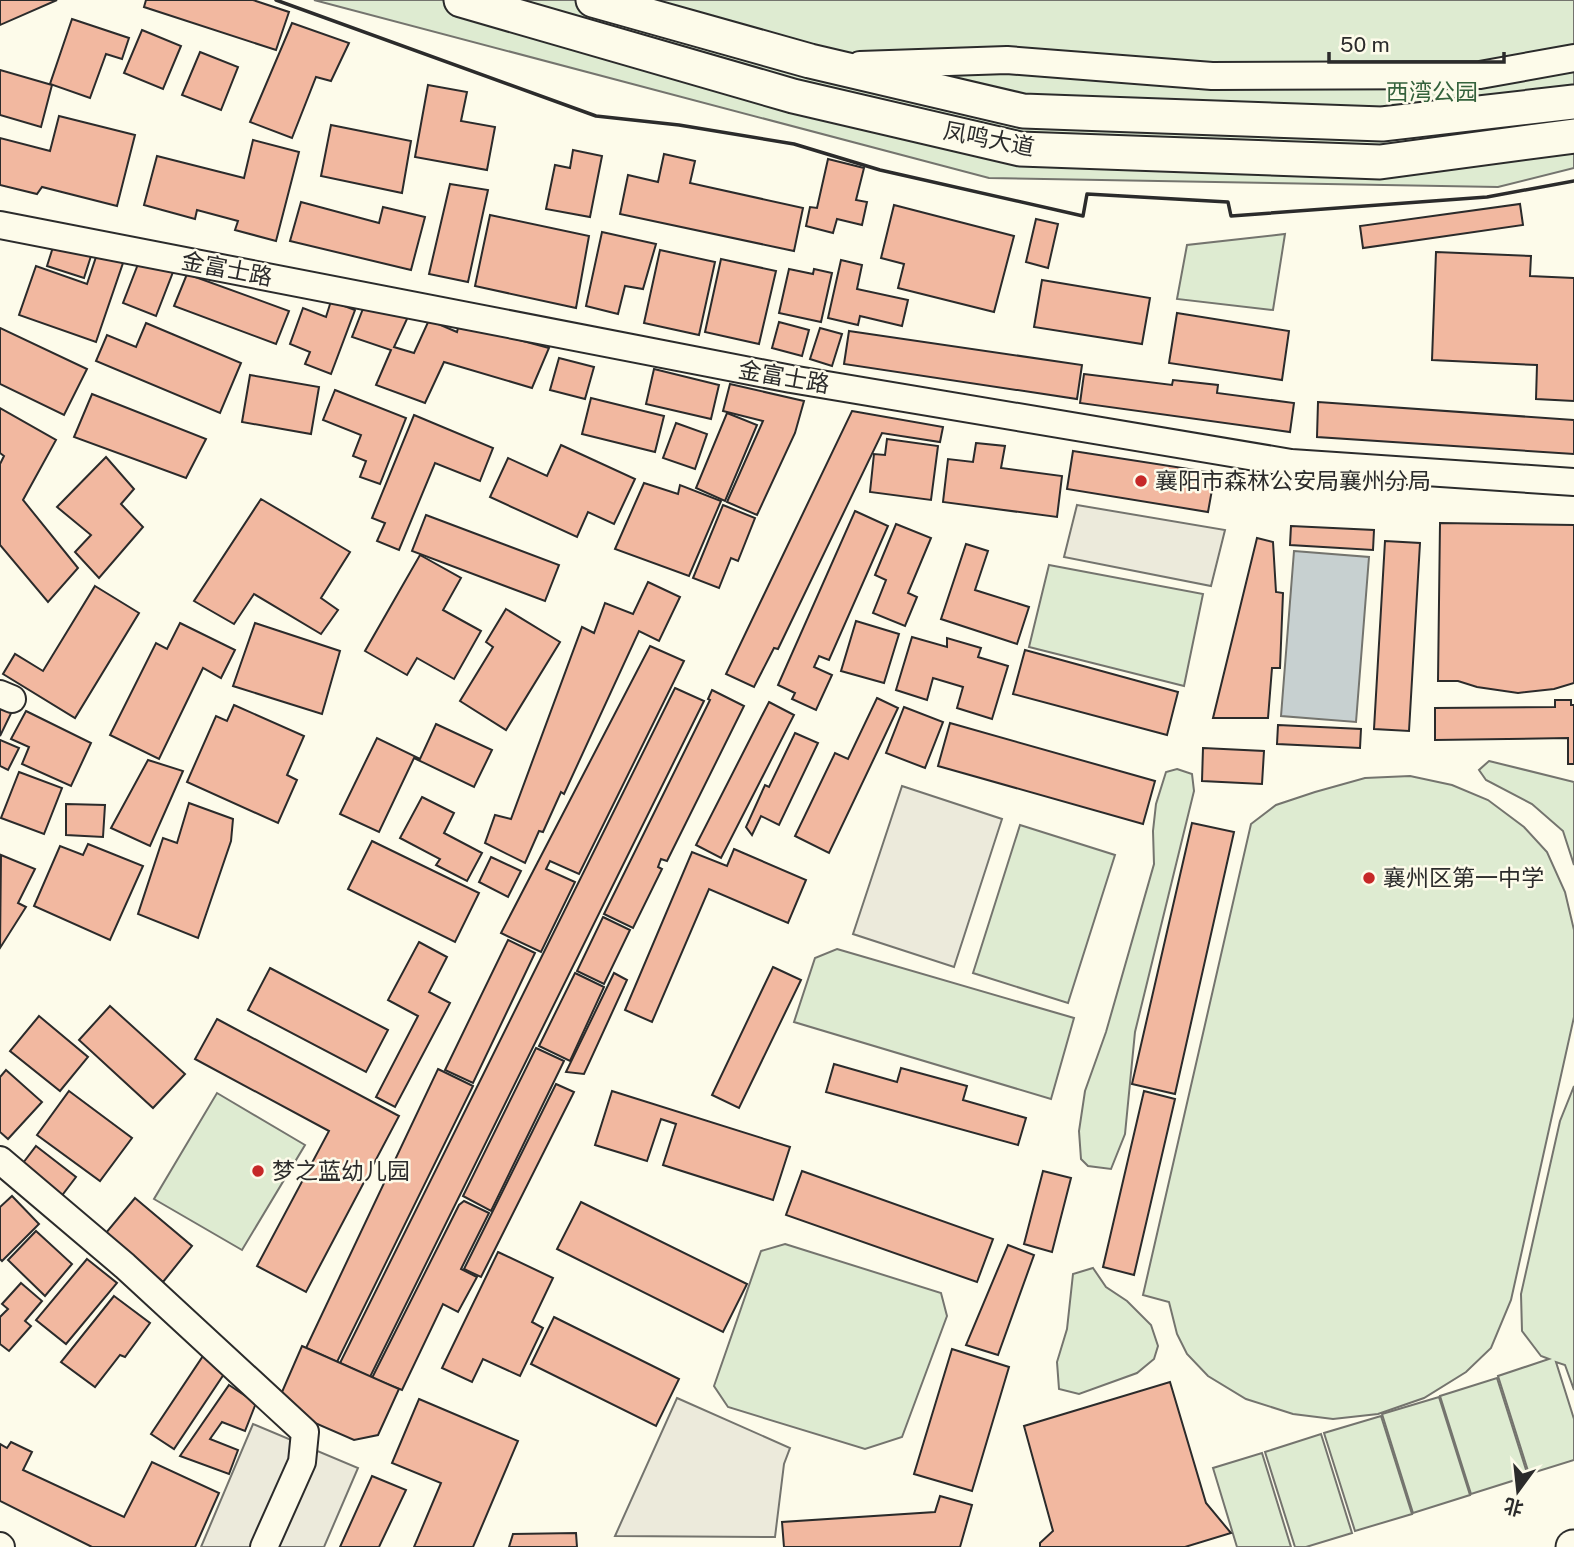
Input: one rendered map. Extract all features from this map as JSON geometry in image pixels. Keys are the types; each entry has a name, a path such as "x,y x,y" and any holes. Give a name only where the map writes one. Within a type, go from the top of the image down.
{"main road":[{"name":"凤鸣大道","path":"461,0 793,96 1020,149 1380,162 1574,136"},
{"name":"凤鸣大道","path":"593,0 831,66 1023,111 1382,124 1574,102"}],"street":[{"path":"831,66 1007,60 1212,76 1480,75 1574,58"},
{"path":"1511,69 1515,109"},
{"name":"金富士路","path":"0,225 791,379 1291,463 1574,482"},
{"path":"0,1160 125,1266 305,1432 302,1462 264,1547"}],"green space":[{"name":"西湾公园","path":"314,0 1574,0 1574,168 1498,187 989,178"},
{"path":"1285,234 1273,310 1177,299 1187,245"},
{"path":"1049,565 1203,594 1184,686 1029,647"},
{"path":"1489,761 1574,782 1574,865 1563,831 1532,804 1486,780 1479,770"},
{"path":"1177,769 1192,774 1194,791 1135,1032 1125,1134 1111,1169 1088,1166 1081,1159 1079,1131 1085,1091 1106,1032 1154,864 1156,804 1166,772"},
{"path":"1410,776 1452,785 1488,800 1524,827 1547,852 1565,892 1574,930 1574,1017 1511,1300 1491,1348 1466,1372 1424,1398 1378,1414 1333,1419 1293,1414 1246,1399 1208,1376 1187,1354 1177,1334 1169,1302 1143,1295 1251,824 1276,805 1315,792 1365,778"},
{"path":"1020,825 1115,855 1068,1003 973,973"},
{"path":"837,949 1074,1018 1051,1099 794,1022 815,958"},
{"path":"1574,1086 1574,1390 1565,1365 1556,1362 1574,1419 1574,1460 1529,1474 1498,1376 1549,1359 1541,1356 1522,1331 1521,1294 1560,1121"},
{"path":"217,1093 305,1145 242,1250 154,1199"},
{"path":"785,1244 941,1293 947,1316 902,1437 865,1449 728,1407 714,1386 761,1251"},
{"path":"1093,1268 1106,1287 1127,1301 1151,1325 1158,1346 1154,1359 1137,1373 1079,1394 1059,1389 1057,1362 1067,1329 1073,1274"},
{"path":"1497,1378 1528,1476 1471,1494 1440,1396"},
{"path":"1439,1397 1470,1495 1413,1513 1382,1414"},
{"path":"1381,1416 1412,1514 1355,1531 1324,1433"},
{"path":"1321,1434 1352,1533 1306,1547 1295,1547 1265,1452"},
{"path":"1262,1453 1291,1547 1237,1547 1213,1468"}],"shaded area":[{"path":"1077,505 1225,530 1211,586 1064,557"},
{"path":"1294,551 1369,557 1356,722 1281,716"},
{"path":"902,786 1002,819 954,967 853,934"},
{"path":"677,1398 790,1448 784,1464 775,1537 615,1536"},
{"path":"253,1424 358,1468 324,1547 201,1547"}],"building":[{"path":"0,0 57,0 0,25"},
{"path":"146,0 253,0 289,12 276,50 144,7"},
{"path":"72,19 129,38 122,59 106,54 90,98 50,84"},
{"path":"292,23 349,43 331,81 316,77 292,138 250,122"},
{"path":"142,30 181,46 163,89 124,73"},
{"path":"200,52 238,67 221,110 182,95"},
{"path":"0,70 52,85 41,127 0,115"},
{"path":"428,85 467,92 461,121 495,127 487,170 415,157"},
{"path":"59,116 135,135 117,206 42,187 37,194 0,185 0,138 50,151"},
{"path":"331,125 411,141 402,193 321,176"},
{"path":"253,140 299,152 276,241 235,230 238,221 197,210 195,219 144,205 157,156 244,178"},
{"path":"573,150 602,156 590,217 546,209 555,165 570,168"},
{"path":"664,154 695,161 690,183 803,208 794,251 620,214 628,175 658,182"},
{"path":"828,159 864,168 856,200 867,202 862,225 837,219 833,233 806,226 810,207 817,208"},
{"path":"450,184 488,190 468,282 429,274"},
{"path":"301,202 379,223 383,207 425,217 411,270 290,241"},
{"path":"1520,204 1523,225 1363,248 1360,226"},
{"path":"894,205 1014,236 994,312 898,288 904,264 881,258"},
{"path":"490,215 589,236 576,308 475,286"},
{"path":"1036,219 1058,224 1048,268 1026,262"},
{"path":"602,232 656,244 643,289 625,286 618,314 586,306"},
{"path":"54,244 91,256 84,278 47,266"},
{"path":"660,250 715,262 699,335 644,323"},
{"path":"98,251 124,260 96,342 19,315 36,266 87,284"},
{"path":"1436,252 1531,256 1530,276 1574,278 1574,401 1536,399 1537,365 1432,360"},
{"path":"140,259 173,272 156,316 123,303"},
{"path":"721,259 776,271 759,344 705,332"},
{"path":"841,260 862,265 857,289 908,300 902,326 860,316 858,325 828,318"},
{"path":"789,269 813,274 814,269 832,273 821,322 779,313"},
{"path":"187,274 289,311 276,344 174,306"},
{"path":"1042,280 1150,298 1142,344 1034,327"},
{"path":"331,301 355,310 331,374 305,364 310,352 290,344 303,308 326,317"},
{"path":"366,301 412,308 394,347 414,353 429,320 457,332 459,324 549,348 532,388 444,362 425,403 376,385 391,350 352,337"},
{"path":"1177,313 1289,331 1282,380 1169,363"},
{"path":"779,322 809,330 802,356 772,348"},
{"path":"146,323 241,363 220,413 96,361 107,335 136,347"},
{"path":"0,328 87,369 64,415 0,384"},
{"path":"820,328 842,334 832,366 810,359"},
{"path":"849,331 1082,365 1077,399 844,364"},
{"path":"559,358 594,367 585,399 550,390"},
{"path":"654,369 719,385 711,419 646,404"},
{"path":"1084,374 1172,385 1173,380 1218,385 1217,393 1294,403 1290,432 1080,403"},
{"path":"250,375 319,387 311,434 242,422"},
{"path":"730,384 804,401 795,433 757,515 727,502 763,421 723,411"},
{"path":"335,390 406,418 380,484 360,477 366,461 353,456 361,435 323,420"},
{"path":"92,394 206,439 186,478 74,437"},
{"path":"591,398 664,416 655,452 582,434"},
{"path":"1318,402 1574,420 1574,454 1317,437"},
{"path":"0,408 56,440 23,500 78,568 48,602 0,545 0,464 4,456 0,453"},
{"path":"852,411 943,427 940,442 882,433 778,649 774,648 754,687 726,674"},
{"path":"727,413 757,425 725,501 696,488"},
{"path":"414,415 493,448 480,481 435,463 399,550 377,541 385,523 372,518"},
{"path":"676,423 707,434 695,469 663,458"},
{"path":"887,439 938,446 931,500 870,492 874,454 885,455"},
{"path":"976,443 1005,446 1001,468 1062,476 1057,517 943,502 948,459 973,462"},
{"path":"561,445 635,479 614,524 588,512 577,537 490,497 508,458 547,476"},
{"name":"襄阳市森林公安局襄州分局","path":"1073,451 1215,473 1208,512 1067,489"},
{"path":"106,457 134,489 121,504 143,527 99,578 75,552 91,535 57,507"},
{"path":"644,483 678,494 680,485 721,501 689,576 615,549"},
{"path":"261,499 350,552 321,598 338,610 321,634 254,594 234,624 194,601"},
{"path":"723,505 755,518 738,561 731,558 719,588 693,578"},
{"path":"855,511 888,526 829,660 819,656 814,667 832,675 816,710 792,699 795,693 778,685"},
{"path":"426,515 559,565 545,601 412,551"},
{"path":"1440,523 1574,525 1574,683 1554,689 1518,693 1477,687 1458,681 1438,681"},
{"path":"896,524 931,538 908,593 917,597 905,626 873,613 886,580 875,575"},
{"path":"1291,526 1374,530 1373,550 1290,545"},
{"path":"1257,538 1273,542 1276,592 1283,593 1280,668 1272,668 1268,718 1213,718"},
{"path":"1385,541 1420,543 1409,731 1374,729"},
{"path":"966,544 988,551 975,590 1029,607 1017,644 941,619"},
{"path":"420,555 461,578 443,610 481,631 454,679 417,658 407,675 365,651"},
{"path":"648,582 680,597 659,641 639,631 564,794 561,792 525,863 485,843 495,815 511,819 582,627 594,633 605,603 633,614"},
{"path":"95,586 139,613 75,718 3,674 15,654 43,671"},
{"path":"506,609 560,642 506,730 460,701 493,647 486,642"},
{"path":"856,621 899,634 884,683 841,671"},
{"path":"180,623 235,650 221,678 203,668 159,759 110,735 156,643 167,649"},
{"path":"255,623 340,651 322,714 233,686"},
{"path":"912,637 947,647 947,638 981,648 978,657 1008,666 992,719 957,708 963,687 933,678 927,700 896,690"},
{"path":"650,646 684,661 579,874 550,861 546,869 575,882 541,952 501,933"},
{"path":"1025,650 1178,692 1167,735 1013,694"},
{"path":"675,688 704,701 370,1377 340,1363"},
{"path":"712,690 744,706 667,861 661,859 658,867 662,869 633,928 604,914 710,700 708,699"},
{"path":"0,696 16,703 0,736"},
{"path":"877,698 898,708 829,853 795,836 835,753 848,759"},
{"path":"1555,700 1571,700 1571,705 1574,705 1574,764 1568,764 1568,738 1435,740 1435,708 1555,707"},
{"path":"769,702 794,715 721,858 696,845"},
{"path":"234,705 304,736 287,775 297,780 278,823 187,782 216,716 227,721"},
{"path":"904,707 943,722 925,768 886,753"},
{"path":"26,711 91,743 71,786 22,764 29,747 11,739"},
{"path":"950,723 1155,781 1143,824 938,766"},
{"path":"436,724 492,750 474,787 414,758 379,832 340,814 377,738 420,759"},
{"path":"1278,725 1361,729 1360,748 1277,744"},
{"path":"795,733 818,743 779,825 761,816 752,835 746,827 765,785 769,787"},
{"path":"0,740 19,748 8,770 0,766"},
{"path":"1203,748 1264,751 1262,784 1202,781"},
{"path":"148,760 183,771 150,846 111,828"},
{"path":"19,772 62,788 44,834 1,818"},
{"path":"422,797 454,813 444,833 482,853 467,881 436,865 440,859 400,838"},
{"path":"189,803 233,819 231,841 198,938 138,914 163,838 177,843"},
{"path":"66,804 105,805 103,837 66,835"},
{"path":"1192,823 1234,832 1175,1094 1132,1084"},
{"path":"372,841 479,893 455,942 348,889"},
{"path":"88,844 143,866 110,940 34,906 60,846 83,855"},
{"path":"734,849 806,880 788,923 709,889 652,1022 625,1010 692,852 727,866"},
{"path":"1,855 35,869 18,903 26,907 0,948"},
{"path":"491,857 521,871 508,897 479,882"},
{"path":"603,917 630,930 604,984 577,971"},
{"path":"508,940 535,953 473,1083 445,1070"},
{"path":"419,942 447,957 429,992 450,1003 395,1107 376,1097 418,1016 388,1000"},
{"path":"773,967 801,980 739,1108 712,1095"},
{"path":"270,968 388,1030 366,1072 248,1010"},
{"path":"575,973 604,987 570,1061 539,1046"},
{"path":"614,973 627,980 584,1074 566,1072"},
{"path":"110,1006 185,1074 153,1108 79,1040"},
{"path":"39,1016 88,1057 60,1091 10,1051"},
{"path":"217,1019 399,1116 306,1292 257,1266 329,1131 195,1059"},
{"path":"536,1048 564,1061 491,1211 463,1196"},
{"path":"834,1064 897,1082 901,1068 967,1086 963,1100 1026,1118 1018,1145 826,1092"},
{"path":"438,1069 473,1086 337,1362 306,1348"},
{"path":"6,1070 42,1102 8,1139 0,1132 0,1077"},
{"path":"556,1084 574,1092 481,1277 464,1269"},
{"path":"69,1091 132,1138 100,1181 37,1135"},
{"path":"612,1091 790,1147 773,1200 663,1165 676,1124 661,1119 647,1161 595,1145"},
{"path":"1144,1091 1175,1099 1134,1275 1103,1267"},
{"path":"36,1146 76,1177 60,1198 20,1167"},
{"path":"802,1171 993,1239 977,1282 786,1215"},
{"path":"1043,1171 1071,1178 1052,1252 1024,1244"},
{"path":"12,1196 39,1224 2,1261 0,1207"},
{"path":"135,1198 192,1246 163,1282 105,1234"},
{"path":"464,1201 489,1213 461,1269 477,1277 458,1312 443,1304 402,1390 372,1378 459,1205"},
{"path":"581,1202 747,1284 723,1332 557,1249"},
{"path":"36,1231 72,1264 45,1296 8,1260"},
{"path":"1008,1245 1034,1255 998,1355 966,1345"},
{"path":"498,1252 553,1278 532,1322 543,1328 520,1376 483,1359 472,1382 442,1368"},
{"path":"87,1259 117,1283 66,1344 36,1320"},
{"path":"21,1283 42,1301 25,1321 31,1326 9,1351 0,1344 0,1317 8,1309 2,1304"},
{"path":"114,1296 150,1323 125,1357 120,1355 95,1387 61,1362"},
{"path":"554,1317 679,1379 656,1426 531,1364"},
{"path":"302,1346 399,1389 378,1435 354,1440 292,1413 282,1392"},
{"path":"952,1349 1009,1367 972,1491 914,1474"},
{"path":"203,1356 226,1371 174,1449 151,1434"},
{"path":"1170,1382 1206,1503 1231,1533 1185,1547 1040,1547 1040,1543 1053,1531 1024,1426"},
{"path":"229,1385 256,1403 245,1431 222,1422 210,1439 238,1450 229,1474 180,1456"},
{"path":"419,1399 518,1441 473,1547 414,1547 441,1483 392,1463"},
{"path":"11,1442 32,1452 23,1470 124,1517 152,1462 219,1493 195,1547 92,1547 0,1501 0,1444 7,1448"},
{"path":"372,1476 406,1490 379,1547 340,1547"},
{"path":"940,1496 972,1505 960,1547 784,1547 782,1522 935,1512"},
{"path":"576,1533 577,1547 509,1547 513,1534"}],"wall":[{"path":"276,0 596,116 679,125 794,144 880,170 1083,216 1087,194 1228,202 1231,216 1487,197 1574,181"}],"place":[{"name":"襄阳市森林公安局襄州分局","path":"1141,481"},
{"name":"襄州区第一中学","path":"1369,878"},
{"name":"梦之蓝幼儿园","path":"258,1171"}]}
